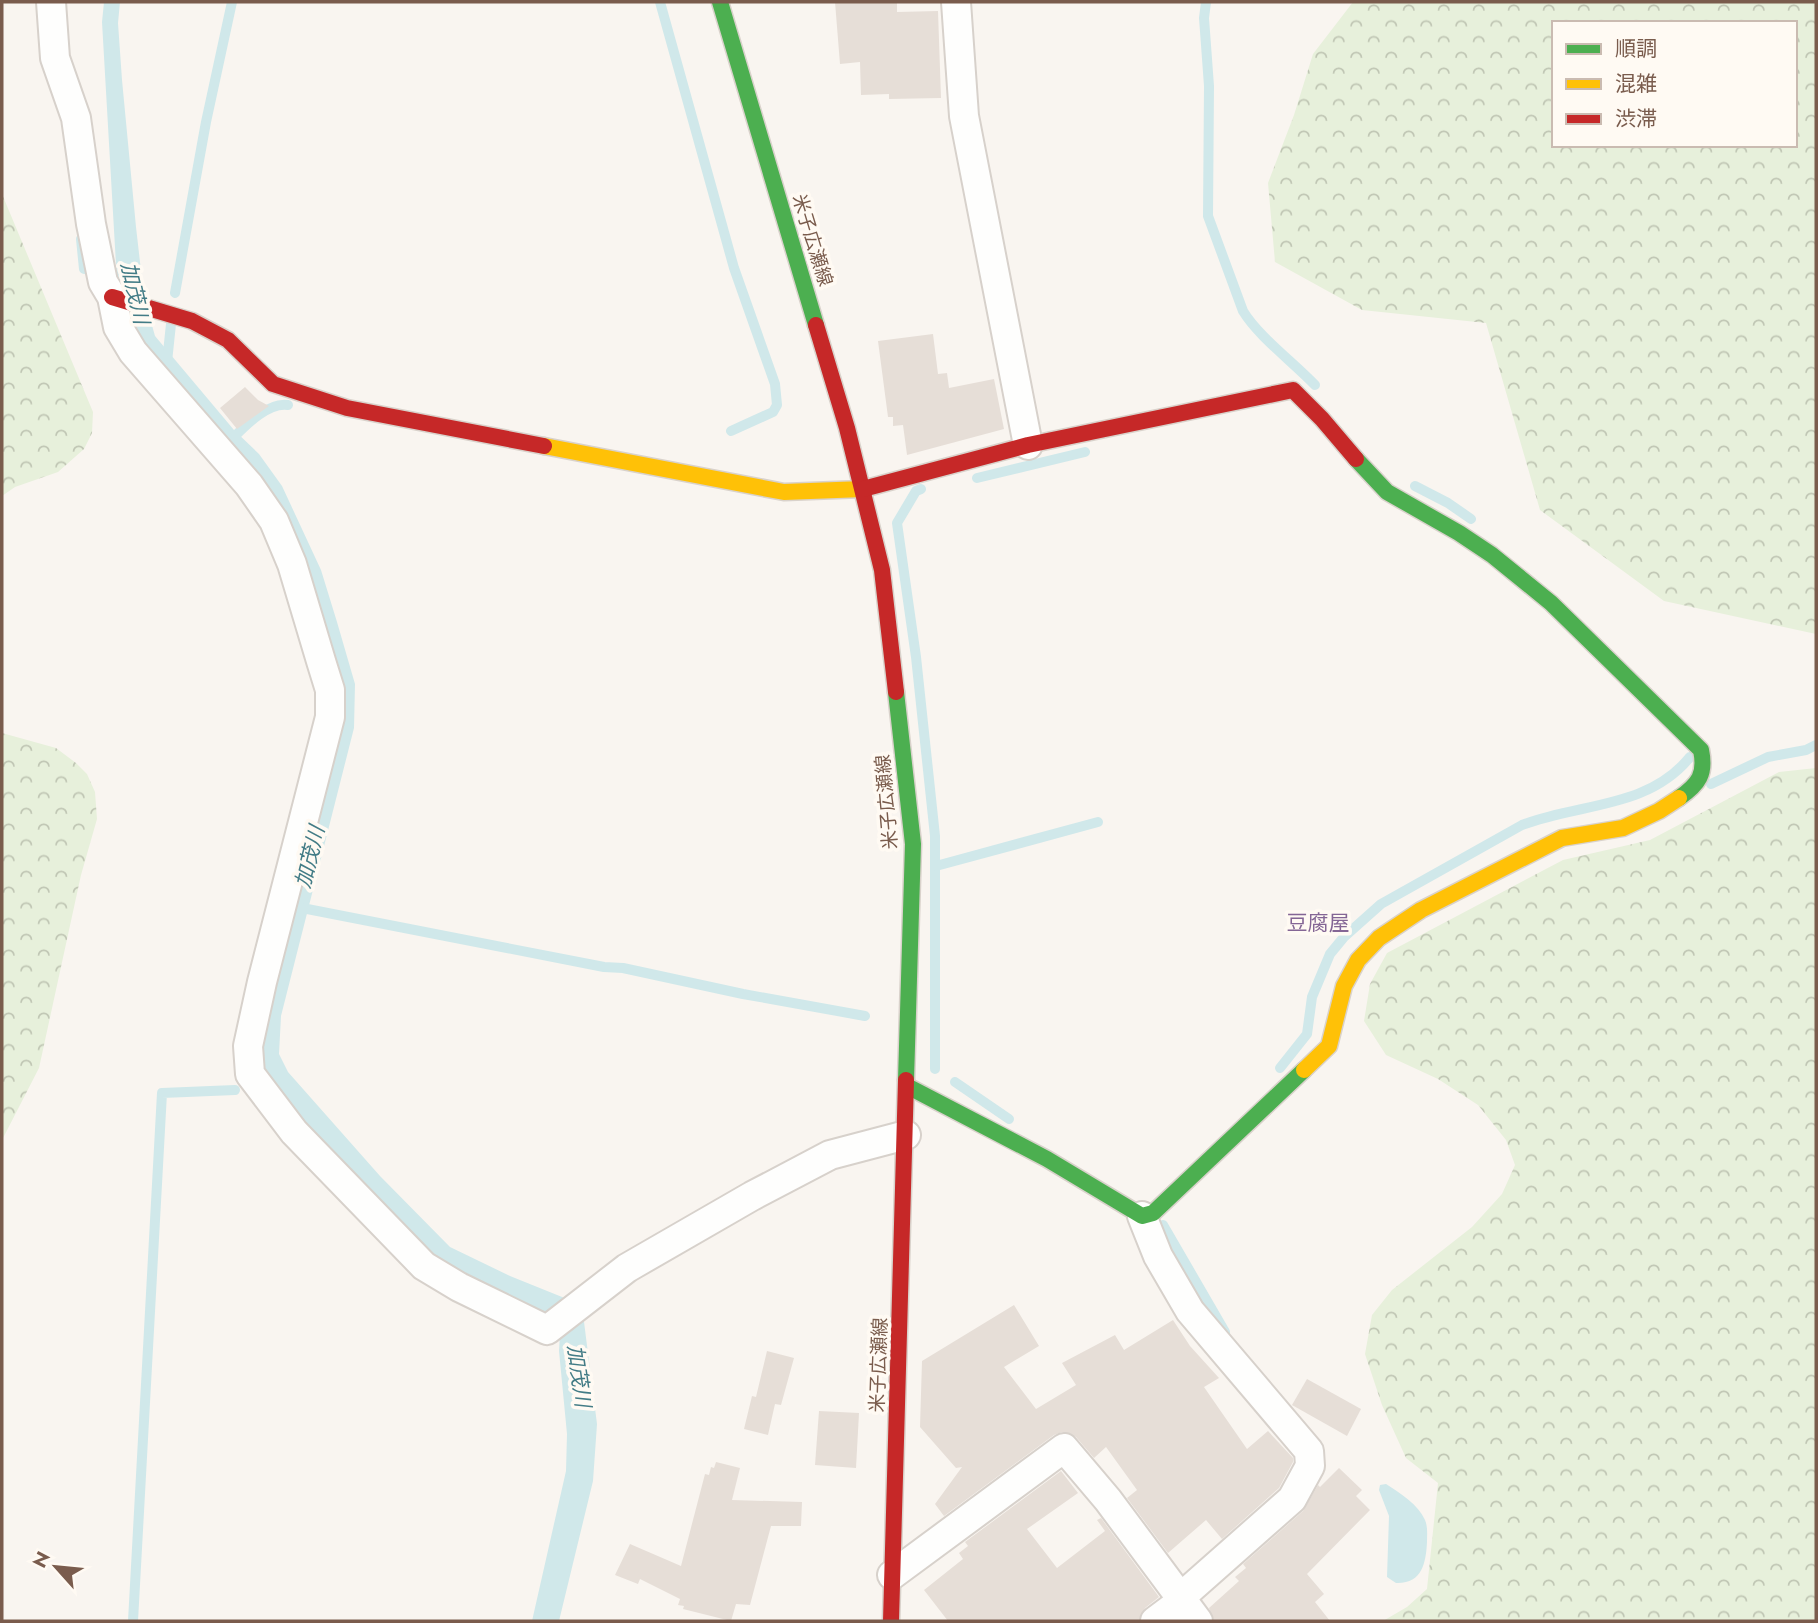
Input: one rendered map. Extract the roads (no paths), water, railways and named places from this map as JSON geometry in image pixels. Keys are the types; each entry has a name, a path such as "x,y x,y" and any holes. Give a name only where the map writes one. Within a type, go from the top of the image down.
{"street":[{"path":"51,2 55,58 76,118 91,224 103,282 112,297 118,327 134,352 249,485 274,521 292,564 330,690 330,717 248,1046 250,1074 294,1132 424,1266 459,1287 547,1330 627,1268 752,1196 830,1155 906,1135"},
{"name":"米子広瀬線","path":"720,2 847,428 882,570 913,844 891,1621"},
{"path":"956,2 964,116 1028,445"},
{"path":"112,297 192,321 228,340 273,384 347,408 784,492 863,489 1028,445 1293,390 1387,492 1470,540 1551,603 1701,750 1703,774 1689,791 1659,811 1623,828 1562,838 1421,910 1380,938 1358,960 1344,986 1329,1046 1153,1213 1142,1216"},
{"path":"907,1086 1047,1159 1142,1216 1158,1256 1189,1311 1309,1451 1310,1466 1292,1499 1187,1606 1155,1621"},
{"path":"892,1575 1064,1448 1108,1500 1187,1606"}],"water":[{"name":"加茂川","path":"104,2 120,2 118,23 122,80 136,227 144,297 155,336 234,430 259,454 282,486 321,570 355,684 354,728 281,1016 279,1054 288,1072 380,1176 450,1247 510,1276 572,1301 583,1314 597,1424 593,1481 559,1621 532,1621 566,1471 567,1434 559,1351 560,1333 443,1272 264,1082 254,1047 333,712 297,564 135,344 117,282 102,22"},
{"path":"1386,1484 1413,1504 1427,1525 1424,1564 1417,1576 1405,1582 1396,1583 1387,1577 1389,1516 1379,1490 1380,1485"}],"waterway":[{"path":"175,293 206,122 232,2"},
{"path":"660,2 734,268 775,384 777,405 773,412 731,431"},
{"path":"1206,2 1204,18 1209,86 1208,216 1243,311 1267,339 1315,385"},
{"path":"81,239 84,269"},
{"path":"167,362 171,324"},
{"path":"233,438 265,411 288,405"},
{"path":"977,478 1085,452"},
{"path":"1415,486 1448,503 1471,519"},
{"path":"921,489 916,491 897,523 916,657 935,836 935,1069"},
{"path":"1711,784 1768,757 1806,750 1816,745"},
{"path":"1280,1068 1307,1034 1312,997 1330,954 1344,937 1381,904 1522,825 1633,796 1673,774 1690,757"},
{"path":"936,866 1098,822"},
{"path":"297,907 865,1016"},
{"path":"955,1082 1009,1119"},
{"path":"133,1621 162,1093 235,1090"},
{"path":"1163,1225 1225,1332"}],"district":[{"name":"豆腐屋","path":"1318,923"}]}
